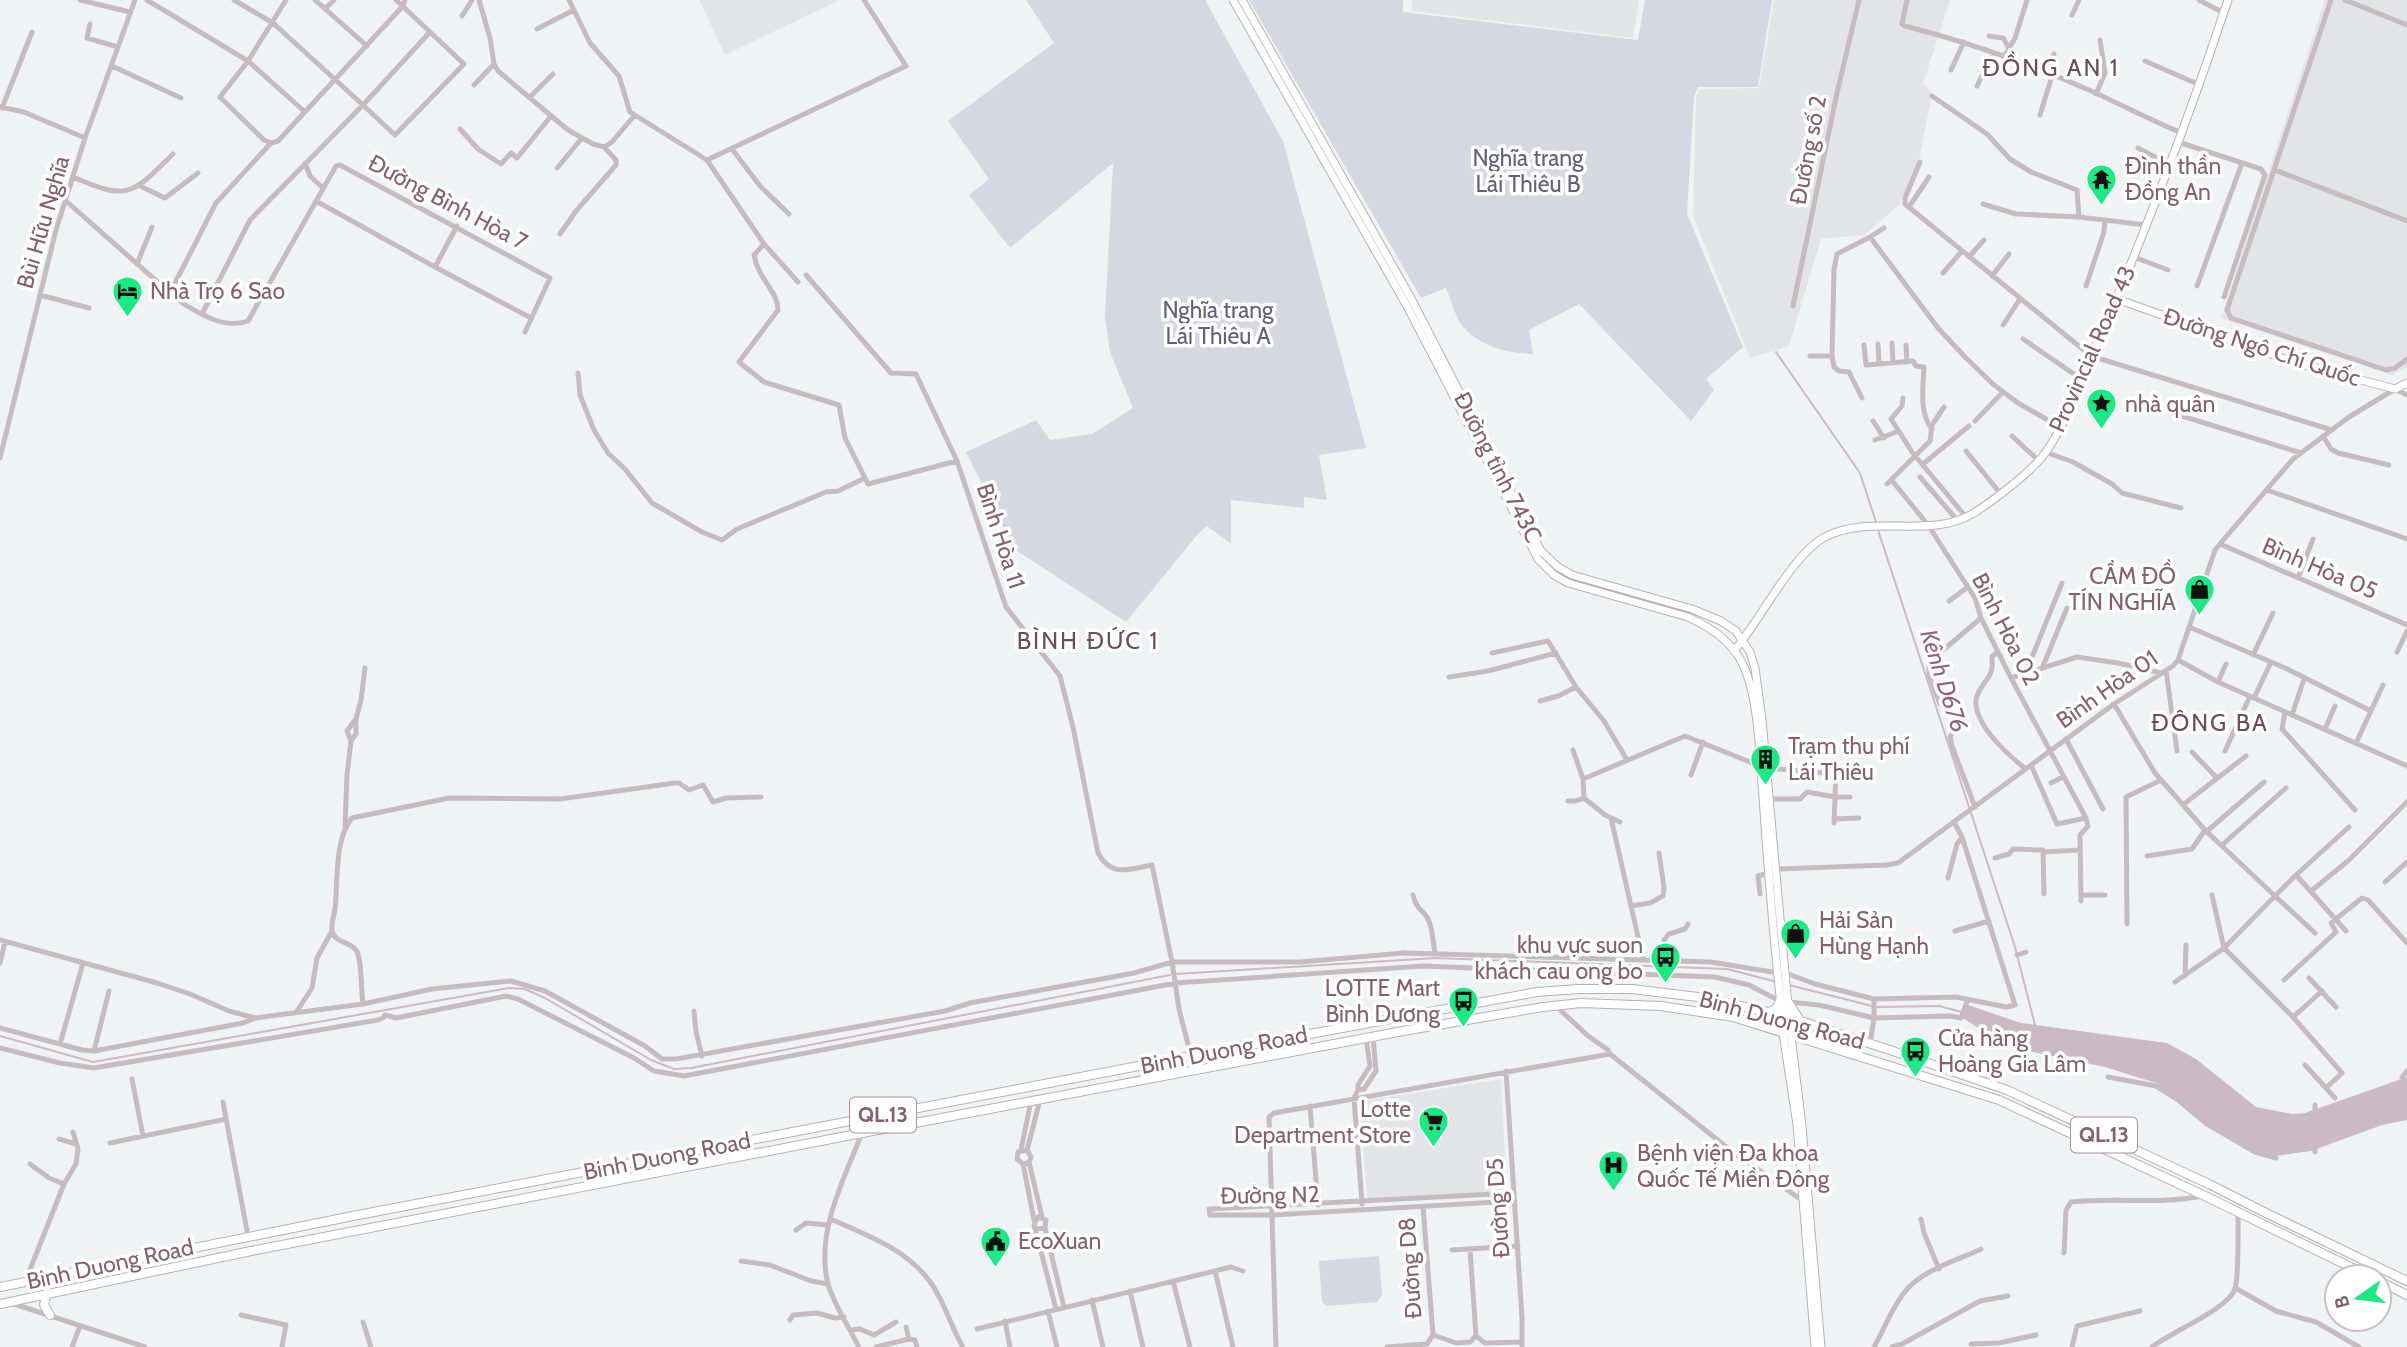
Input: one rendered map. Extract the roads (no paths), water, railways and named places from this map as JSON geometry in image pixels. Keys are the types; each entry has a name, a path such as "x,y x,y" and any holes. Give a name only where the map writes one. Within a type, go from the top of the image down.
{"highway":[{"name":"Binh Duong Road","path":"0,1287 248,1236 1032,1086 1537,992 1579,989 1632,989 1699,996 1769,1012 2007,1090 2405,1278"},
{"path":"1769,1012 1784,1001 1801,1021"},
{"name":"Binh Duong Road","path":"3,1301 862,1133 1369,1038 1555,1005 1622,1003 1682,1008 1733,1017 1999,1100 2342,1263"},
{"path":"1785,1016 1787,1035"},
{"path":"1191,1056 1196,1070"},
{"path":"1032,1086 1035,1101"},
{"path":"2205,1196 2211,1185"},
{"path":"359,1215 362,1230"},
{"path":"47,1293 44,1305 50,1315"}],"main road":[{"name":"Đường tỉnh 743C","path":"1233,0 1290,92 1442,365 1541,551 1572,575 1692,609 1721,621 1744,640 1755,668 1785,1016"},
{"name":"Đường tỉnh 743C","path":"1242,0 1261,42"},
{"name":"Provincial Road 43","path":"1744,640 1805,551 1826,536 1849,528 1944,525 1966,517 2000,493 2045,452 2060,428 2117,299 2200,85 2228,0"},
{"name":"Đường Ngô Chí Quốc","path":"2117,299 2293,362 2395,390"},
{"name":"Đường tỉnh 743C","path":"1442,365 1519,527 1546,568 1568,583 1688,617 1713,631 1734,651 1748,678 1770,799 1771,870"},
{"path":"2395,390 2407,383"},
{"path":"1734,651 1744,640"},
{"path":"1787,1035 1805,1202 1815,1347"},
{"path":"1814,1304 1822,1347"}],"street":[{"path":"79,0 130,12"},
{"name":"Bùi Hữu Nghĩa","path":"0,458 40,295 73,177 135,0"},
{"path":"147,0 248,61 305,112"},
{"path":"234,0 273,23 395,135 464,64 404,3 396,0"},
{"path":"271,143 264,140 220,97 248,61 286,0"},
{"path":"315,0 367,46"},
{"path":"325,9 334,0"},
{"path":"462,16 472,0"},
{"path":"479,0 494,64 510,83 568,130 604,147 616,160 616,165 560,234"},
{"path":"569,0 590,43 619,76 630,112 707,160 764,244 798,282"},
{"path":"707,160 906,66 864,0"},
{"name":"Đường số 2","path":"1793,306 1859,0"},
{"path":"1907,0 1902,23 1905,26 1964,42 2004,57 2182,132"},
{"path":"2004,57 2015,38 2027,0"},
{"path":"2072,15 2079,0"},
{"path":"2199,0 2224,13"},
{"path":"2330,0 2227,310 2231,318 2386,370 2395,368 2407,359"},
{"path":"2346,0 2407,25"},
{"path":"175,283 216,203 271,143 278,141 337,80 404,3"},
{"path":"537,29 574,9"},
{"path":"90,24 87,38 118,47"},
{"path":"32,32 1,107 24,112 85,138"},
{"path":"202,314 250,220 430,32"},
{"path":"1989,36 2003,38 2010,48"},
{"path":"2096,94 2105,73 2100,40"},
{"path":"1951,70 1964,42"},
{"path":"1977,86 1993,53"},
{"path":"2044,73 2054,54"},
{"path":"2145,61 2200,85"},
{"path":"474,85 494,64"},
{"path":"112,66 181,98"},
{"path":"530,97 553,74"},
{"path":"2040,115 2052,76"},
{"path":"1932,96 1987,134 2010,159 2031,172 2077,190 2079,216"},
{"path":"460,129 478,149 501,164 511,153 517,158 551,116"},
{"path":"604,147 612,142 634,116"},
{"path":"557,168 582,138"},
{"path":"2178,142 2261,169 2265,175 2224,297"},
{"path":"2138,148 2170,165"},
{"path":"732,149 760,186 789,214"},
{"path":"73,177 116,192 130,191 173,154"},
{"path":"1920,162 1905,204 2091,356 2332,430"},
{"path":"305,163 310,176 323,188"},
{"path":"2197,286 2242,163"},
{"name":"Đường Bình Hòa 7","path":"66,201 178,300 202,314 228,324 239,324 248,321 335,166 340,165 550,278 525,332"},
{"path":"2275,170 2407,221"},
{"path":"138,185 164,198 198,173"},
{"path":"1909,208 1929,177"},
{"path":"316,201 531,318"},
{"path":"1983,204 2016,214 2079,216 2146,225"},
{"path":"2086,286 2104,232 2105,220"},
{"path":"435,267 457,226"},
{"path":"137,264 152,227"},
{"path":"1862,398 1849,372 1833,367 1834,262 1837,254 1884,229"},
{"path":"1870,237 1938,328 1965,357 2003,392 2060,428"},
{"path":"1969,257 1984,240"},
{"path":"764,244 754,255 756,268 778,301 778,310 739,362 764,382 839,405 845,438 868,484 957,461"},
{"path":"1943,273 1962,251"},
{"path":"1992,276 2009,254"},
{"path":"2134,257 2168,270"},
{"name":"Bình Hòa 11","path":"806,275 891,373 916,374 957,461 1006,607 1060,676 1098,853 1102,862 1110,869 1153,865 1172,965"},
{"path":"40,295 89,307"},
{"path":"2003,324 2020,299"},
{"path":"2023,339 2081,379"},
{"path":"1892,343 1893,363"},
{"path":"1878,344 1880,364"},
{"path":"1864,345 1866,365 1913,361 1916,366 1924,368 1926,423 1932,429"},
{"path":"1906,345 1907,362"},
{"path":"1810,356 1832,356"},
{"path":"578,373 580,394 593,430 608,453 625,469 652,503 694,528 722,540 739,528 827,492 838,491 865,478"},
{"path":"2395,390 2407,395"},
{"name":"Bình Hòa 01","path":"1771,870 1898,863 2114,704 2164,672 2178,660 2215,550 2301,453 2395,390"},
{"path":"1975,421 2003,392"},
{"path":"1903,398 1902,406 1891,419 1916,457 1966,517"},
{"path":"1916,457 1930,441 1932,429 1944,407"},
{"path":"2169,412 2301,453"},
{"path":"1873,421 1884,438"},
{"path":"1923,464 1969,426"},
{"path":"1875,440 1899,431"},
{"path":"2012,436 2038,460"},
{"path":"2323,436 2331,449 2338,453 2389,465"},
{"path":"1966,451 2000,493"},
{"path":"2045,452 2073,462 2122,492 2181,508"},
{"name":"Bình Hòa 02","path":"1916,457 1891,483 1928,525 1975,598 1981,618 2011,678 2086,818"},
{"path":"1920,477 1956,520"},
{"path":"2267,490 2407,538"},
{"path":"2298,578 2313,540"},
{"name":"Bình Hòa 05","path":"2220,544 2407,625"},
{"path":"2026,672 2062,583"},
{"path":"1949,601 1968,587"},
{"path":"2043,666 2067,608"},
{"path":"2253,654 2273,614"},
{"path":"1940,704 1927,666 1981,618"},
{"path":"2189,627 2271,662 2371,711"},
{"path":"2397,652 2407,631"},
{"path":"1492,653 1548,640 1576,687 1604,721 1627,760"},
{"path":"1998,652 1992,656 1992,673 1984,682 1976,700 1979,713 2001,750 2029,767 2057,824 2086,818 2088,825 2081,832 2081,898 2105,895"},
{"path":"1449,677 1488,671 1556,653"},
{"path":"2011,678 2077,657 2164,672 2177,751"},
{"path":"2178,660 2218,682 2407,766"},
{"path":"2225,751 2271,662"},
{"path":"2218,682 2226,664"},
{"path":"297,1011 312,988 317,958 332,931 335,880 345,827 351,741 347,731 356,719 365,668"},
{"path":"2292,715 2303,682"},
{"path":"2356,743 2383,685"},
{"path":"1539,701 1576,687"},
{"path":"2114,704 2161,779 2205,831 2315,933"},
{"path":"2325,729 2335,706"},
{"path":"2285,712 2282,729 2355,810"},
{"path":"1953,731 1950,737 1973,809"},
{"path":"1583,779 1685,736 1764,767 1825,773"},
{"path":"2066,740 2103,809"},
{"path":"1690,775 1703,742"},
{"path":"1955,755 1961,749"},
{"path":"1573,750 1583,779 1584,798"},
{"path":"2192,752 2217,778"},
{"path":"2184,804 2246,756"},
{"path":"1836,766 1834,821 1860,818"},
{"path":"1837,775 1865,774"},
{"path":"2051,783 2063,777"},
{"path":"2127,924 2126,797 2161,779"},
{"path":"2147,856 2192,849 2205,831 2264,782"},
{"path":"345,827 352,818 449,798 560,799 675,783 689,790 703,785 713,802 726,798 761,797"},
{"path":"2222,845 2286,788"},
{"path":"1770,799 1800,799 1807,792 1850,797"},
{"path":"1568,801 1584,798"},
{"path":"1584,798 1620,822"},
{"path":"2311,891 2350,859 2407,802"},
{"path":"1611,818 1643,959"},
{"path":"0,1028 94,1051 243,1023 255,1018 363,1004 432,989 511,981 545,991 645,1046 662,1059 702,1056 945,1012 970,1003 1172,965 1300,961 1404,953 1711,962 1782,973 1874,999 1945,997 2006,1007 2015,1005 2004,958 1956,821"},
{"path":"2175,982 2224,948 2349,827"},
{"path":"1948,878 1957,844 1962,836"},
{"path":"1995,859 2009,855 2013,849 2043,852 2080,850"},
{"path":"2043,852 2044,894"},
{"path":"1631,906 1650,903 1662,896 1664,888 1659,853"},
{"path":"2385,882 2407,862"},
{"path":"1760,894 1758,876 1771,870"},
{"path":"2296,876 2346,931"},
{"path":"1413,895 1417,909 1430,923 1435,954"},
{"path":"2212,895 2224,948 2293,1017 2342,1073 2326,1088"},
{"path":"2284,980 2336,932 2331,925 2361,898 2407,943"},
{"path":"1955,931 1989,921"},
{"path":"1666,960 1664,940 1669,934 1685,929 1688,924"},
{"path":"332,931 334,936 351,944 359,952 363,1004"},
{"path":"0,964 3,941 157,983 229,1011 255,1018"},
{"path":"2185,976 2186,945"},
{"path":"2017,955 2026,952"},
{"path":"60,1044 83,962"},
{"path":"1172,965 1191,1056"},
{"path":"384,1015 396,1018 506,996 518,999 634,1058 654,1071 684,1076 1176,984 1423,966 1715,976 1749,985 1784,1001 1819,1005 1874,1018 1961,1018 1968,999"},
{"path":"2309,978 2336,1007"},
{"path":"94,1051 108,991"},
{"path":"2293,1017 2322,992"},
{"path":"1870,1044 1874,999"},
{"path":"382,1000 384,1015"},
{"path":"1555,1005 1587,1035 1729,1149 1805,1202"},
{"path":"694,1011 702,1056"},
{"path":"0,1048 60,1063 94,1068 378,1020 384,1015"},
{"path":"1363,1210 1353,1098 1370,1066 1369,1038"},
{"path":"1276,1347 1269,1117 1274,1113 1353,1098 1610,1054"},
{"path":"2305,1065 2335,1098"},
{"name":"Đường D5","path":"1506,1072 1522,1344"},
{"path":"2108,1077 2156,1086 2177,1099 2207,1124 2255,1152 2276,1158"},
{"path":"132,1079 143,1136"},
{"path":"1024,1150 1035,1101"},
{"path":"223,1102 248,1236"},
{"path":"1310,1106 1318,1205"},
{"path":"110,1143 226,1119"},
{"path":"25,1282 64,1184 76,1164 78,1153 74,1132"},
{"path":"859,1347 828,1284 825,1255 830,1222 862,1133"},
{"path":"59,1139 76,1144"},
{"path":"2315,1143 2315,1152"},
{"path":"1024,1150 1018,1152 1017,1159 1026,1163 1042,1217 1046,1220 1045,1228 1064,1307"},
{"path":"1024,1150 1031,1157 1026,1163 1034,1220 1056,1309"},
{"path":"30,1164 49,1178 64,1184"},
{"name":"Đường N2","path":"1514,1193 1272,1208 1209,1209 1210,1215 1272,1215 1515,1201"},
{"path":"2064,1252 2066,1210 2071,1202 2093,1199 2183,1200 2205,1196"},
{"name":"Đường D8","path":"1423,1199 1433,1335"},
{"path":"2152,1347 2165,1336 2226,1303 2235,1288 2238,1213"},
{"path":"1034,1220 1042,1217"},
{"path":"1921,1219 1939,1269"},
{"path":"796,1230 806,1223 830,1222 887,1244 914,1264 939,1295 963,1347"},
{"path":"1037,1229 1045,1228"},
{"path":"1452,1250 1518,1245"},
{"path":"1387,1347 1427,1344 1433,1335 1456,1343 1471,1342 1476,1336 1470,1249"},
{"path":"1874,1347 1903,1294 1917,1280 1981,1249"},
{"path":"741,1261 770,1265 811,1281 828,1284"},
{"path":"977,1329 1231,1267 1243,1270"},
{"path":"1215,1271 1233,1347"},
{"path":"1173,1281 1190,1347"},
{"path":"2235,1288 2276,1311 2316,1322 2360,1347"},
{"path":"1130,1291 1143,1347"},
{"path":"1892,1347 1980,1301 2008,1296"},
{"path":"1092,1300 1103,1347"},
{"path":"3,1301 144,1347"},
{"path":"1048,1311 1057,1347"},
{"path":"2072,1347 2077,1326 2140,1311"},
{"path":"790,1320 793,1315 817,1313 835,1318 844,1317"},
{"path":"241,1315 286,1325 282,1347"},
{"path":"1005,1321 1010,1347"},
{"path":"363,1322 371,1347"},
{"path":"874,1335 896,1322"},
{"path":"72,1347 80,1325"},
{"path":"906,1328 909,1339"},
{"path":"850,1330 859,1329 874,1335"},
{"path":"874,1335 875,1347 909,1339 915,1340 917,1347"},
{"path":"1971,1344 1999,1343 2035,1335"},
{"path":"1476,1336 1485,1343 1522,1344"}],"waterway":[{"name":"Kênh D676","path":"1776,352 1860,473 1877,525"},
{"name":"Kênh D676","path":"1878,530 1969,807"},
{"name":"Kênh D676","path":"1971,813 2015,947 2035,1025"},
{"path":"1176,974 1436,958 1727,969 1777,982"},
{"path":"0,1036 93,1062 509,988 525,989 545,998 651,1060 674,1069 691,1068 1170,975"},
{"path":"1789,985 1872,1006"},
{"path":"1877,1007 1939,1006 1962,1012"}],"place":[{"name":"Đình thần Đồng An","path":"2102,206"},
{"name":"Nhà Trọ 6 Sao","path":"127,318"},
{"name":"nhà quân","path":"2102,431"},
{"name":"CẦM ĐỒ TÍN NGHĨA","path":"2199,616"},
{"name":"Trạm thu phí Lái Thiêu","path":"1765,786"},
{"name":"Hải Sản Hùng Hạnh","path":"1796,960"},
{"name":"khu vực suon khách cau ong bo","path":"1666,985"},
{"name":"LOTTE Mart Bình Dương","path":"1463,1028"},
{"name":"Cửa hàng Hoàng Gia Lâm","path":"1915,1078"},
{"name":"Lotte Department Store","path":"1434,1149"},
{"name":"Bệnh viện Đa khoa Quốc Tế Miền Đông","path":"1614,1193"},
{"name":"EcoXuan","path":"995,1268"}],"district":[{"name":"ĐỒNG AN 1","path":"2051,68"},
{"name":"BÌNH ĐỨC 1","path":"1088,641"},
{"name":"ĐÔNG BA","path":"2210,723"}],"park label":[{"name":"Nghĩa trang Lái Thiêu B","path":"1528,171"},
{"name":"Nghĩa trang Lái Thiêu A","path":"1218,323"}]}
